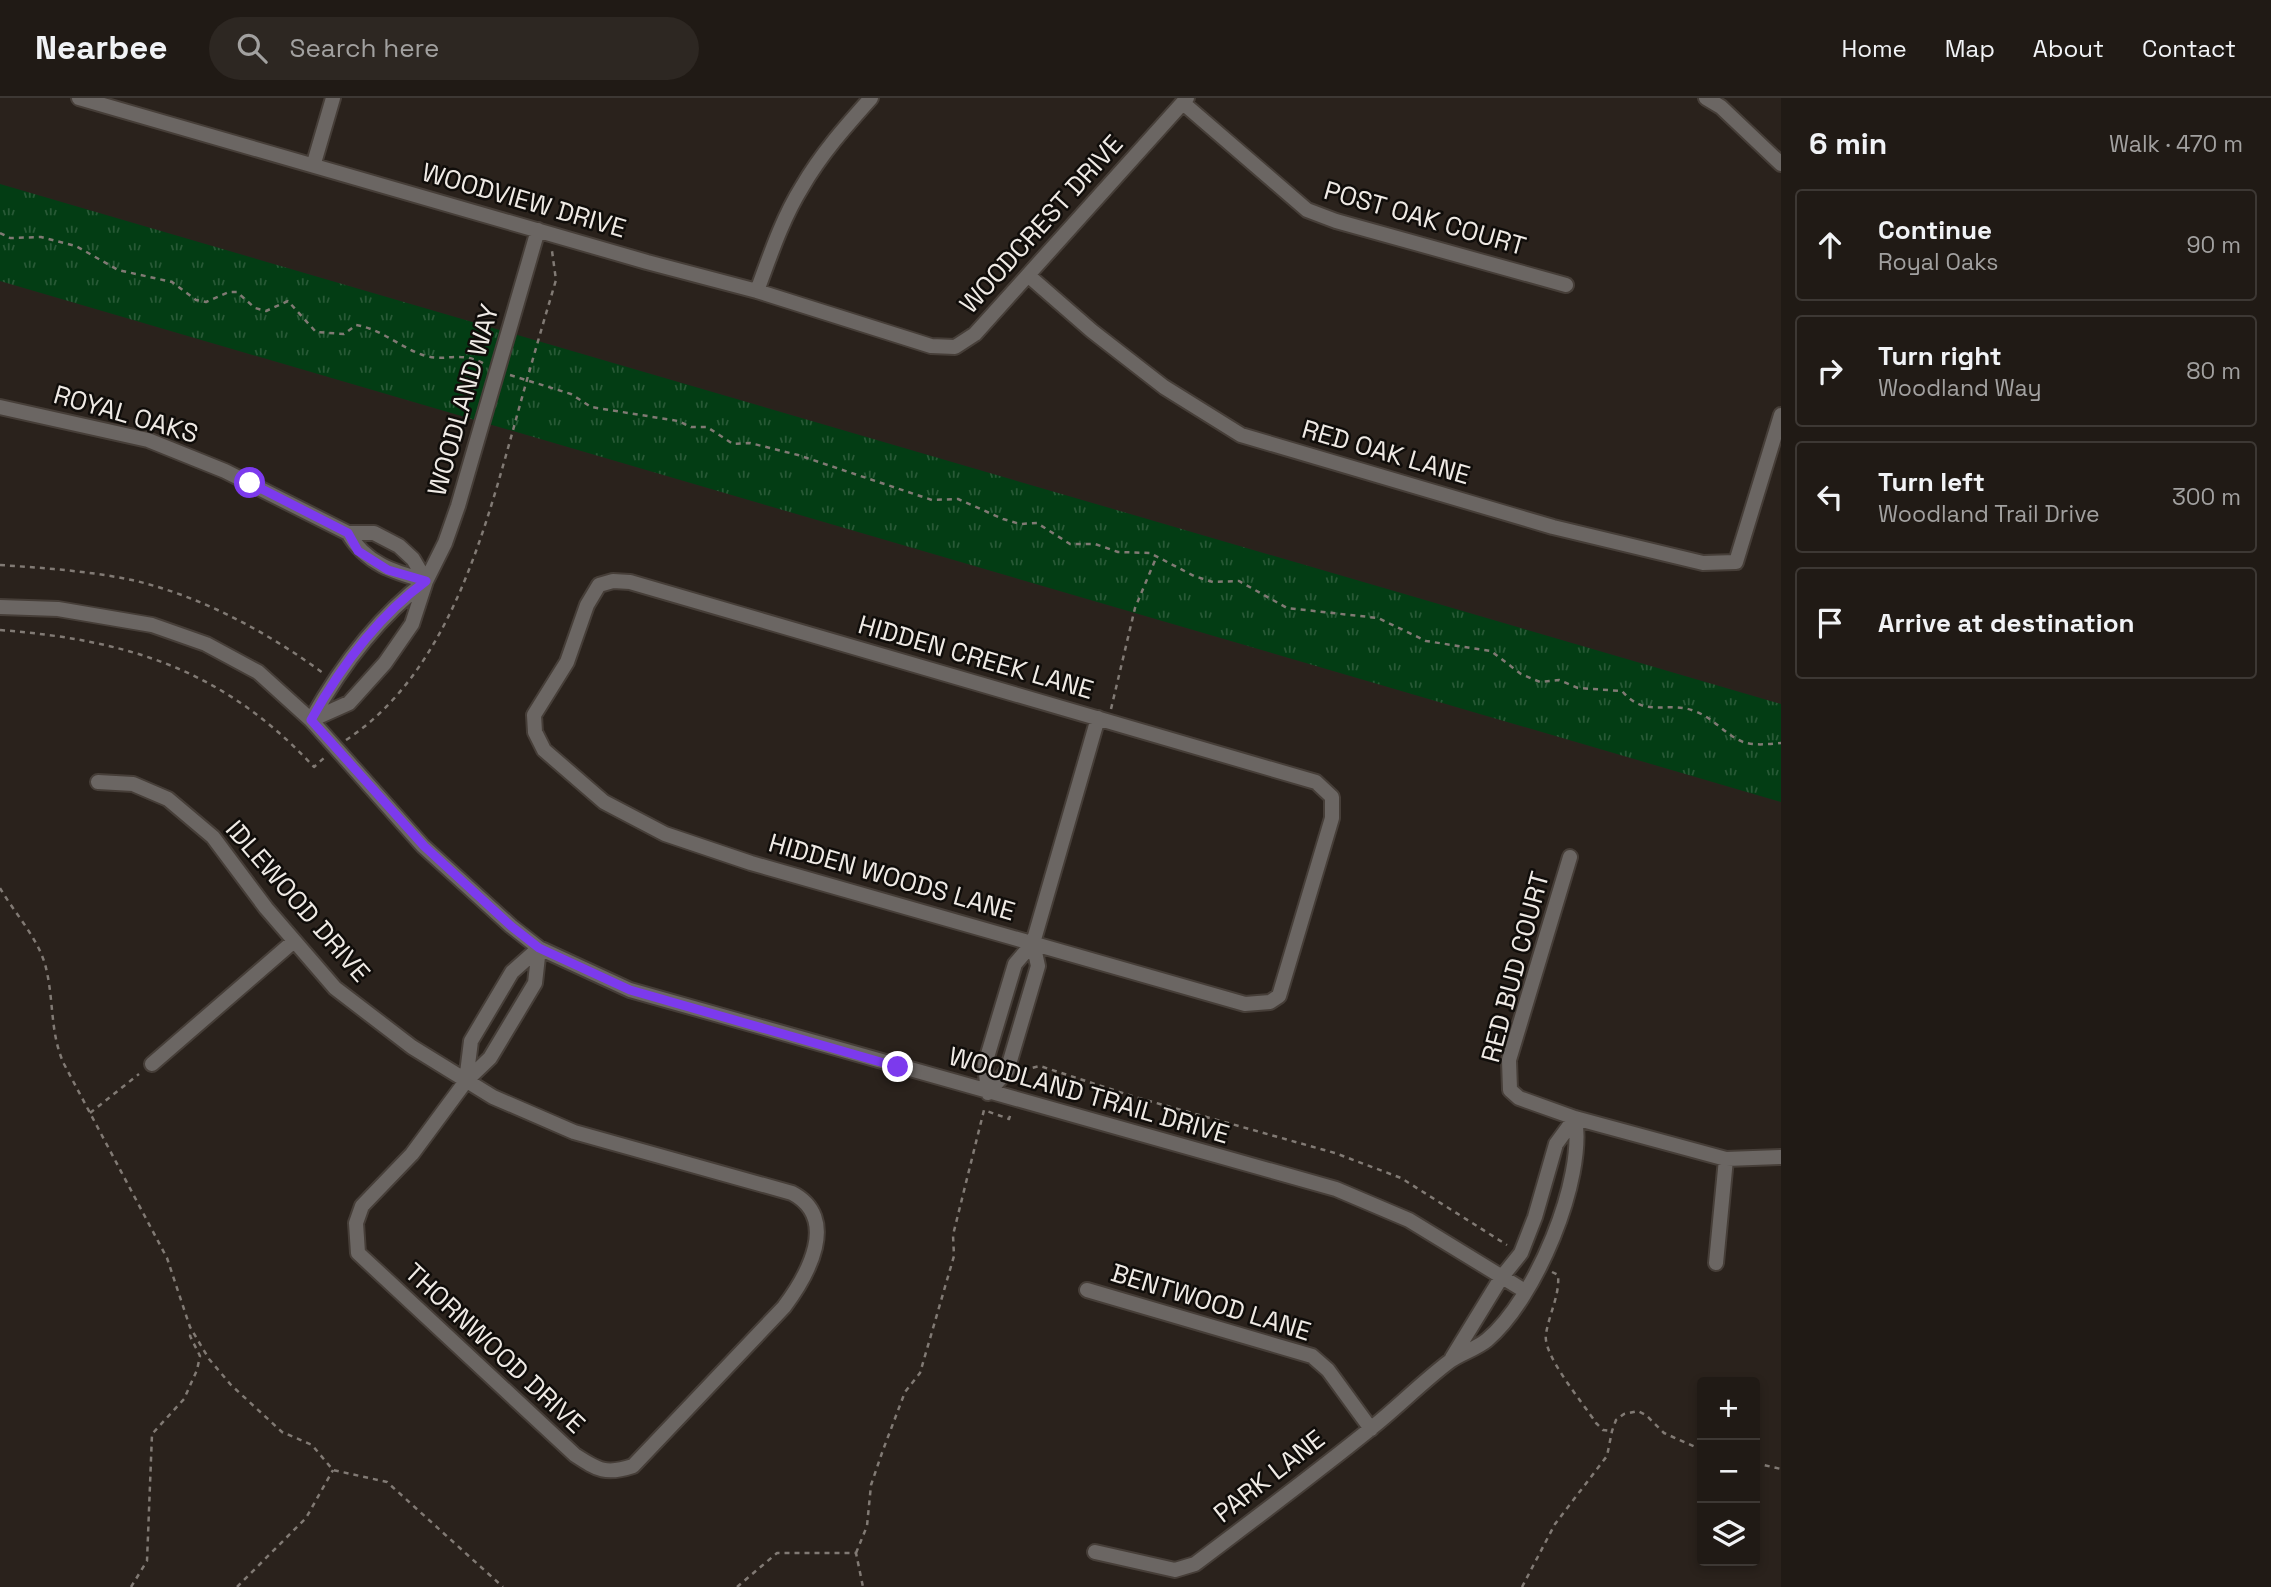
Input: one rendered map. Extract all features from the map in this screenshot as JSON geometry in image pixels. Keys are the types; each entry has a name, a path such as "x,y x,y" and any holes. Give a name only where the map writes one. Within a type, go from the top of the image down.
{"street":[{"name":"WOODVIEW DRIVE","path":"79,98 757,291 932,346 955,347"},
{"path":"314,163 334,98"},
{"path":"757,291 779,232 801,188 828,148 872,98"},
{"path":"1706,98 1721,107 1781,164"},
{"name":"WOODCREST DRIVE","path":"955,347 975,334 1030,277 1185,101"},
{"name":"POST OAK COURT","path":"1185,101 1307,210 1336,221 1566,285"},
{"name":"WOODLAND WAY","path":"311,720 349,703 385,663 412,624 426,581 445,543 458,506 538,230"},
{"name":"RED OAK LANE","path":"1030,277 1092,331 1164,387 1241,435 1553,527 1703,563 1736,562 1781,415"},
{"name":"ROYAL OAKS","path":"0,407 148,440 225,471 348,533 374,533 399,546 413,559 426,581"},
{"name":"ROYAL OAKS","path":"348,533 358,551 388,570 426,581"},
{"name":"WOODLAND WAY","path":"311,720 330,685 397,603 426,581"},
{"name":"HIDDEN CREEK LANE","path":"535,732 534,715 566,663 587,605 599,585 630,582 1316,782 1332,797 1332,818 1286,982 1279,996 1270,1002"},
{"name":"WOODLAND TRAIL DRIVE","path":"0,607 58,609 152,625 206,644 258,672 311,720 424,846 511,926 539,948 630,990 1370,1201 1409,1220 1525,1291"},
{"path":"988,1093 985,1064 1015,964 1033,943 1103,719"},
{"name":"HIDDEN WOODS LANE","path":"535,732 544,750 604,802 665,834 751,863 1245,1004 1270,1002"},
{"name":"IDLEWOOD DRIVE","path":"98,782 133,784 168,799 213,838 294,942 335,988 412,1047 493,1097 574,1132 792,1193 807,1201 816,1219 817,1235 803,1282 784,1307 633,1466"},
{"name":"RED BUD COURT","path":"1570,857 1509,1060 1510,1090 1519,1098 1574,1118"},
{"path":"152,1064 294,942"},
{"path":"988,1093 1007,1071 1038,967 1033,943"},
{"path":"466,1081 471,1041 512,972 539,948"},
{"path":"466,1081 490,1058 535,983 539,948"},
{"name":"THORNWOOD DRIVE","path":"466,1081 412,1154 362,1206 356,1223 358,1253 575,1455 593,1467 613,1472 633,1466"},
{"path":"1574,1118 1726,1159 1781,1157"},
{"name":"PARK LANE","path":"1451,1360 1500,1278 1521,1253 1535,1217 1556,1144 1574,1118"},
{"name":"PARK LANE","path":"1095,1552 1175,1570 1195,1564 1371,1429 1451,1360 1487,1340 1525,1291 1560,1219 1579,1142 1574,1118"},
{"path":"1716,1263 1726,1159"},
{"name":"BENTWOOD LANE","path":"1087,1290 1312,1356 1328,1370 1371,1429"}],"path":[{"path":"0,631 102,645 148,655 190,672 243,704 283,734 314,767 335,748 372,723 395,698 429,650 463,588 487,523 556,280 555,254 538,230"},
{"path":"0,233 10,238 41,237 76,246 118,270 172,282 196,300 206,302 229,292 237,292 265,312 288,301 316,332 344,334 356,326 367,327 427,356 456,355 472,358 496,371 570,394 591,407 678,421 691,427 706,427 733,443 750,443 798,456 932,500 958,499 1011,521 1037,523 1070,544 1095,544 1118,552 1150,553 1194,576 1213,582 1239,581 1287,608 1378,618 1426,640 1491,651 1521,674 1540,682 1559,680 1578,688 1622,691 1633,704 1649,709 1680,707 1698,712 1745,743 1781,743"},
{"path":"1103,719 1135,608 1156,558"},
{"path":"0,565 51,568 133,580 205,606 258,629 322,673 330,685"},
{"path":"0,888 37,944 53,1000 55,1044 167,1258 192,1329 209,1359 230,1385 282,1432 312,1445 333,1470 387,1482 503,1587"},
{"path":"90,1113 152,1064"},
{"path":"863,1587 856,1553 867,1526 871,1485 905,1392 920,1373 954,1256 953,1235 984,1110 1009,1119 1015,1101"},
{"path":"131,1587 147,1561 152,1434 184,1399 197,1370 200,1356 190,1336 192,1329"},
{"path":"1522,1587 1562,1515 1607,1456 1616,1420 1624,1414 1638,1411 1646,1415 1664,1433 1697,1448"},
{"path":"1760,1464 1781,1469"},
{"path":"237,1587 306,1518 333,1470"},
{"path":"737,1587 777,1553 856,1553"}],"green space":[{"path":"0,184 1781,704 1781,802 0,281"}],"route":[{"path":"250,483 348,533 358,551 388,570 426,581 397,603 330,685 311,720 424,846 511,926 539,948 630,990 898,1067"}]}
